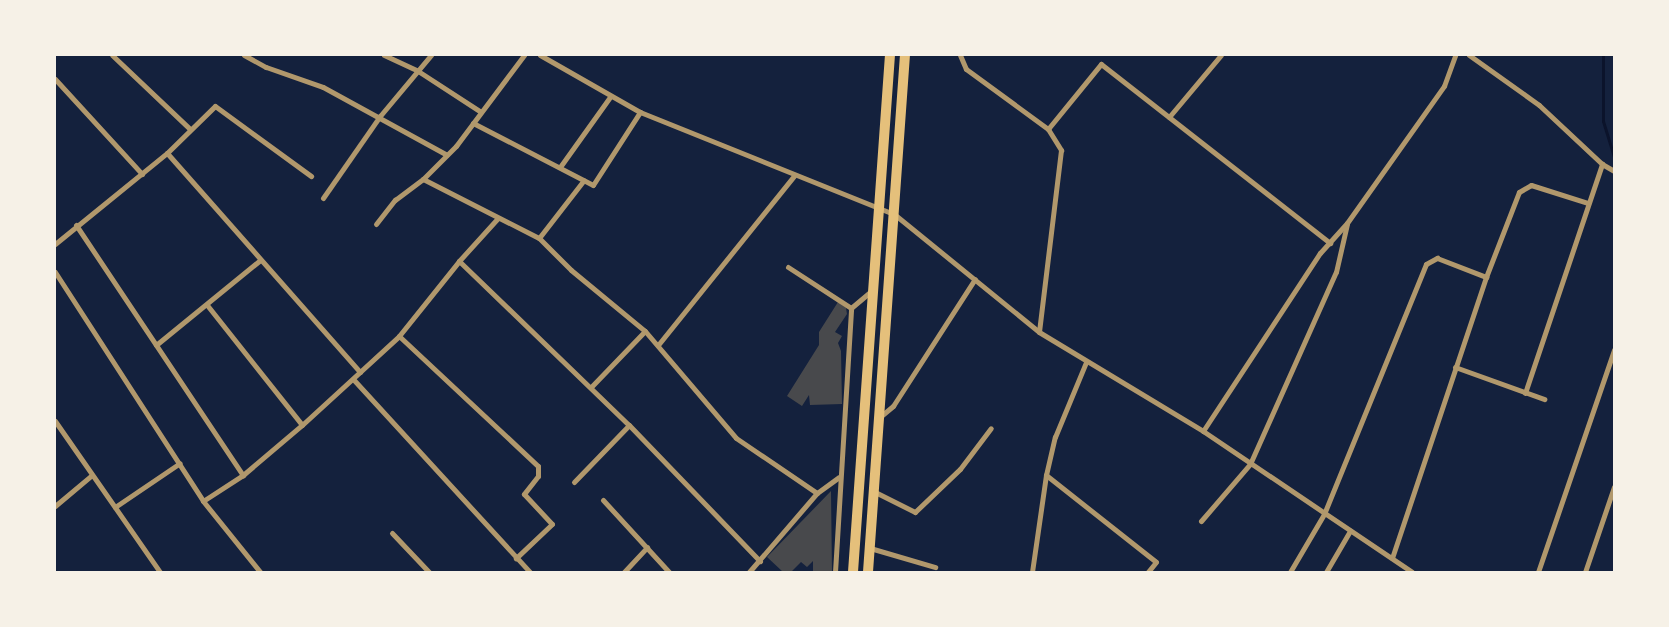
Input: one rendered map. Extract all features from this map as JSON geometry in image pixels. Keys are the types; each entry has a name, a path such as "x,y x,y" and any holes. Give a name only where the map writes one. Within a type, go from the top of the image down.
{"highway":[{"path":"853,572 877,206 886,134 890,55"},
{"path":"868,572 872,491 905,55"}],"street":[{"path":"112,55 190,129"},
{"path":"244,55 266,67 322,87 380,116 448,155"},
{"path":"384,55 418,71 481,112"},
{"path":"323,198 380,116 431,55"},
{"path":"376,224 395,200 424,179 448,155 524,55"},
{"path":"960,55 966,69 1048,129 1061,150 1039,332"},
{"path":"1169,117 1221,55"},
{"path":"1204,431 1330,243 1347,223 1444,86 1455,55"},
{"path":"1469,55 1539,105 1602,164 1614,171"},
{"path":"542,56 610,97 640,112 794,176 894,214 1039,332 1086,362 1204,431 1250,464 1412,572"},
{"path":"1048,129 1101,64 1330,243"},
{"path":"55,79 142,174"},
{"path":"560,167 610,97"},
{"path":"55,244 76,225 167,153 215,106 311,176"},
{"path":"473,123 593,186 640,112"},
{"path":"167,153 259,261 360,372"},
{"path":"1525,393 1602,164"},
{"path":"658,345 794,176"},
{"path":"424,179 539,238 571,270 645,331 736,438 817,493"},
{"path":"539,238 584,180"},
{"path":"1392,558 1486,277 1519,192 1524,187 1531,185 1588,203"},
{"path":"203,501 242,474 302,424 399,336 459,261 498,218"},
{"path":"1201,520 1250,464 1336,272 1347,223"},
{"path":"76,225 242,474"},
{"path":"1290,572 1324,514 1426,264 1438,258 1486,277"},
{"path":"156,345 259,261"},
{"path":"459,261 592,386 760,561"},
{"path":"788,268 852,308"},
{"path":"55,272 203,501 260,572"},
{"path":"878,418 893,406 975,278"},
{"path":"834,572 852,308 871,291"},
{"path":"207,305 302,424"},
{"path":"592,386 645,331"},
{"path":"399,336 538,466 538,476 524,494 552,524 516,558"},
{"path":"1538,572 1614,350"},
{"path":"1032,572 1046,475 1055,437 1086,362"},
{"path":"1455,367 1544,399"},
{"path":"353,378 530,572"},
{"path":"55,422 160,572"},
{"path":"574,482 629,425"},
{"path":"872,491 915,512 960,469 991,428"},
{"path":"115,507 180,463"},
{"path":"55,506 92,475"},
{"path":"1046,475 1156,562 1148,572"},
{"path":"749,572 817,493 839,477"},
{"path":"1585,572 1614,487"},
{"path":"603,500 669,572"},
{"path":"1326,572 1350,530"},
{"path":"392,533 429,572"},
{"path":"624,572 647,547"},
{"path":"870,548 936,567"}],"building":[{"path":"838,302 846,308 847,314 835,332 842,336 838,343 841,351 842,404 810,405 809,395 802,406 787,396 819,345 819,332"},
{"path":"831,491 832,572 813,572 813,561 807,567 801,562 791,572 783,572 767,557"}],"waterway":[{"path":"1603,55 1603,121 1614,156"}]}
